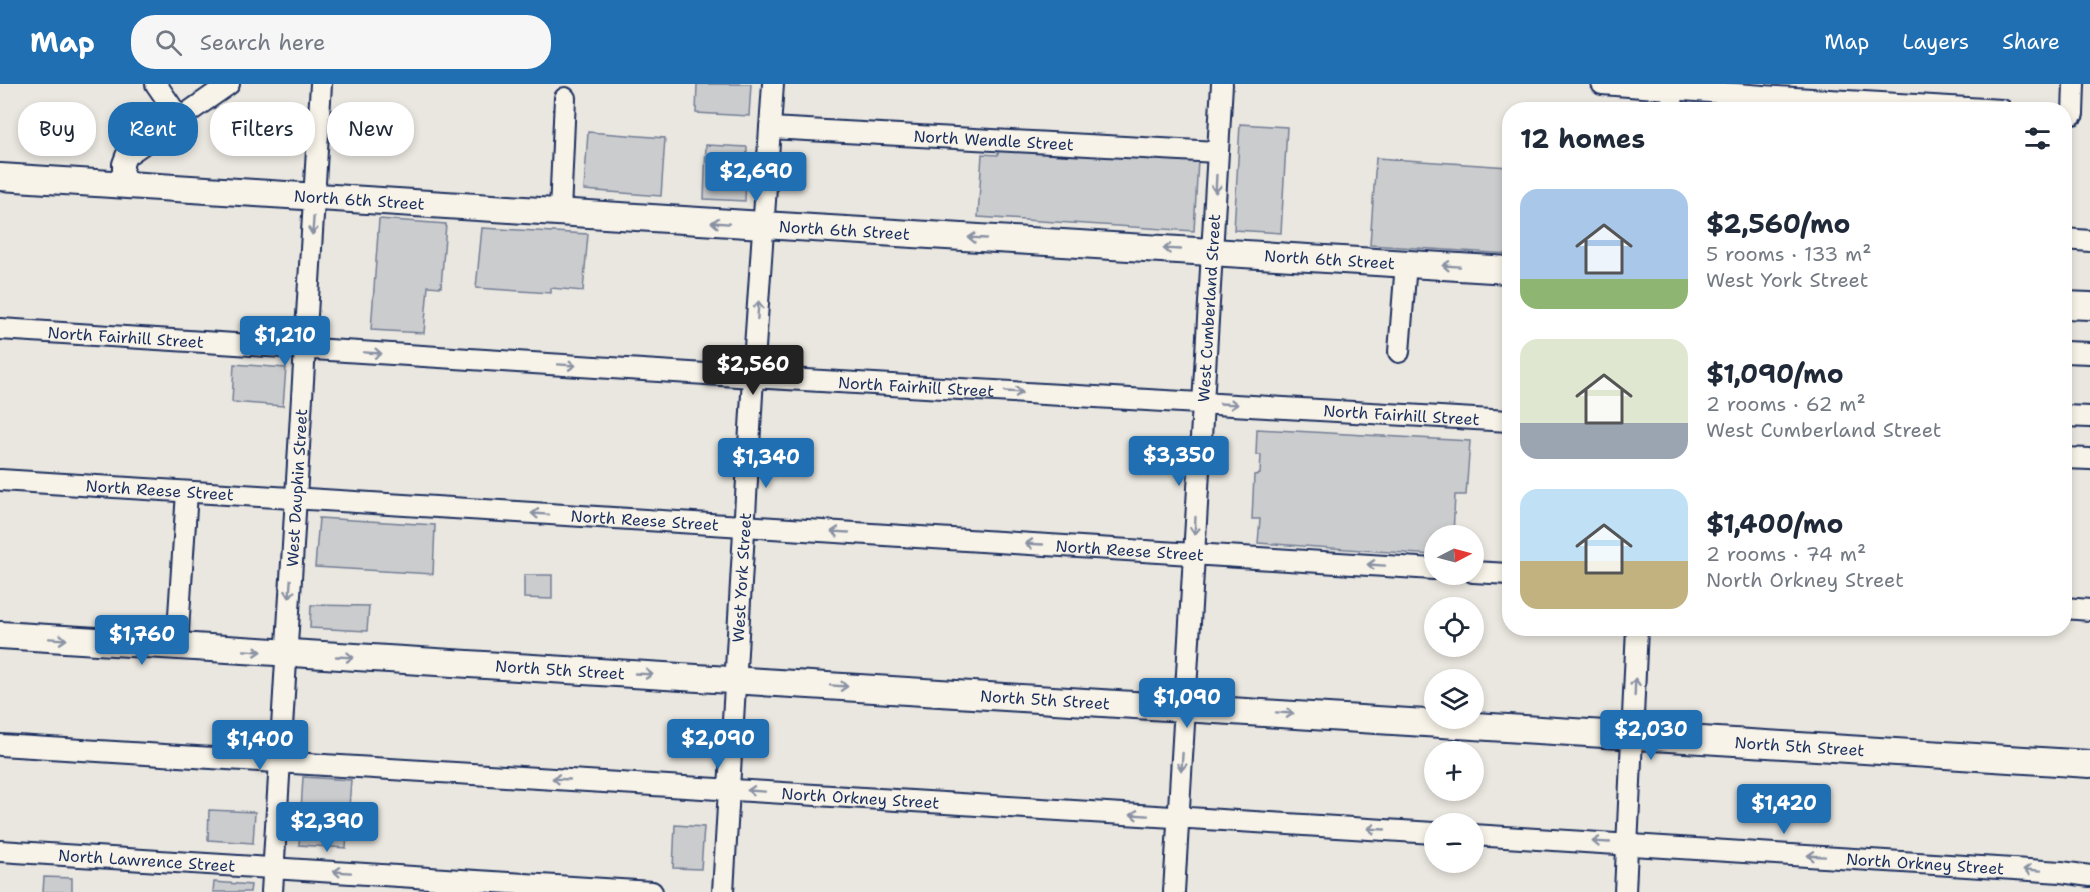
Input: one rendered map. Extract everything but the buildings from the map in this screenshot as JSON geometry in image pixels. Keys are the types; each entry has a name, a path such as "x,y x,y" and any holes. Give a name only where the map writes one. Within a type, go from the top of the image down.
{"main road":[{"name":"North 6th Street","path":"0,177 1502,270"},
{"path":"2072,305 2090,306"},
{"name":"North 5th Street","path":"0,635 2090,764"}],"street":[{"path":"156,84 169,102"},
{"path":"198,106 229,84"},
{"name":"West Dauphin Street","path":"272,892 321,84"},
{"name":"West York Street","path":"723,892 753,377 773,84"},
{"name":"West Cumberland Street","path":"1174,892 1222,84"},
{"path":"1602,84 1673,86 1771,102"},
{"path":"2074,84 2076,114"},
{"path":"1672,102 1673,86"},
{"path":"560,212 565,98"},
{"name":"North Wendle Street","path":"770,128 1217,153"},
{"path":"123,184 123,164 126,156"},
{"path":"2072,240 2090,241"},
{"path":"1399,352 1406,263"},
{"name":"North Fairhill Street","path":"0,329 753,377 1502,421"},
{"path":"2072,352 2090,353"},
{"path":"2072,416 2090,417"},
{"path":"2072,458 2090,459"},
{"name":"North Reese Street","path":"0,480 1424,568"},
{"path":"177,646 187,492"},
{"path":"1484,573 1502,574"},
{"path":"2072,609 2090,610"},
{"path":"1625,892 1629,844 1637,636"},
{"name":"North Orkney Street","path":"0,745 1424,832"},
{"name":"North Orkney Street","path":"1484,836 2061,872 2090,876"},
{"name":"North Lawrence Street","path":"0,851 652,892"}],"shaded area":[{"path":"697,84 751,84 749,116 696,113"},
{"path":"1240,124 1287,127 1281,233 1234,230"},
{"path":"588,132 665,138 661,196 584,190"},
{"path":"706,145 747,147 745,201 704,199"},
{"path":"999,147 1198,160 1194,231 978,217 982,154 998,155"},
{"path":"1376,158 1502,167 1502,254 1370,245"},
{"path":"379,219 446,224 441,287 428,286 424,333 371,330"},
{"path":"482,228 588,234 583,291 551,288 551,293 476,288"},
{"path":"234,364 286,368 283,406 232,402"},
{"path":"1257,429 1470,441 1466,495 1455,495 1454,525 1424,525 1424,554 1258,543 1260,519 1252,519 1254,475 1260,474 1261,455 1256,455"},
{"path":"319,518 435,525 433,574 315,567"},
{"path":"524,575 552,575 552,599 524,598"},
{"path":"311,605 369,606 367,631 310,628"},
{"path":"303,777 351,780 346,848 299,845"},
{"path":"209,810 255,812 253,843 208,840"},
{"path":"675,825 704,827 701,869 673,868"},
{"path":"44,877 72,878 72,892 43,892"},
{"path":"214,882 251,885 250,892 213,892"}]}
